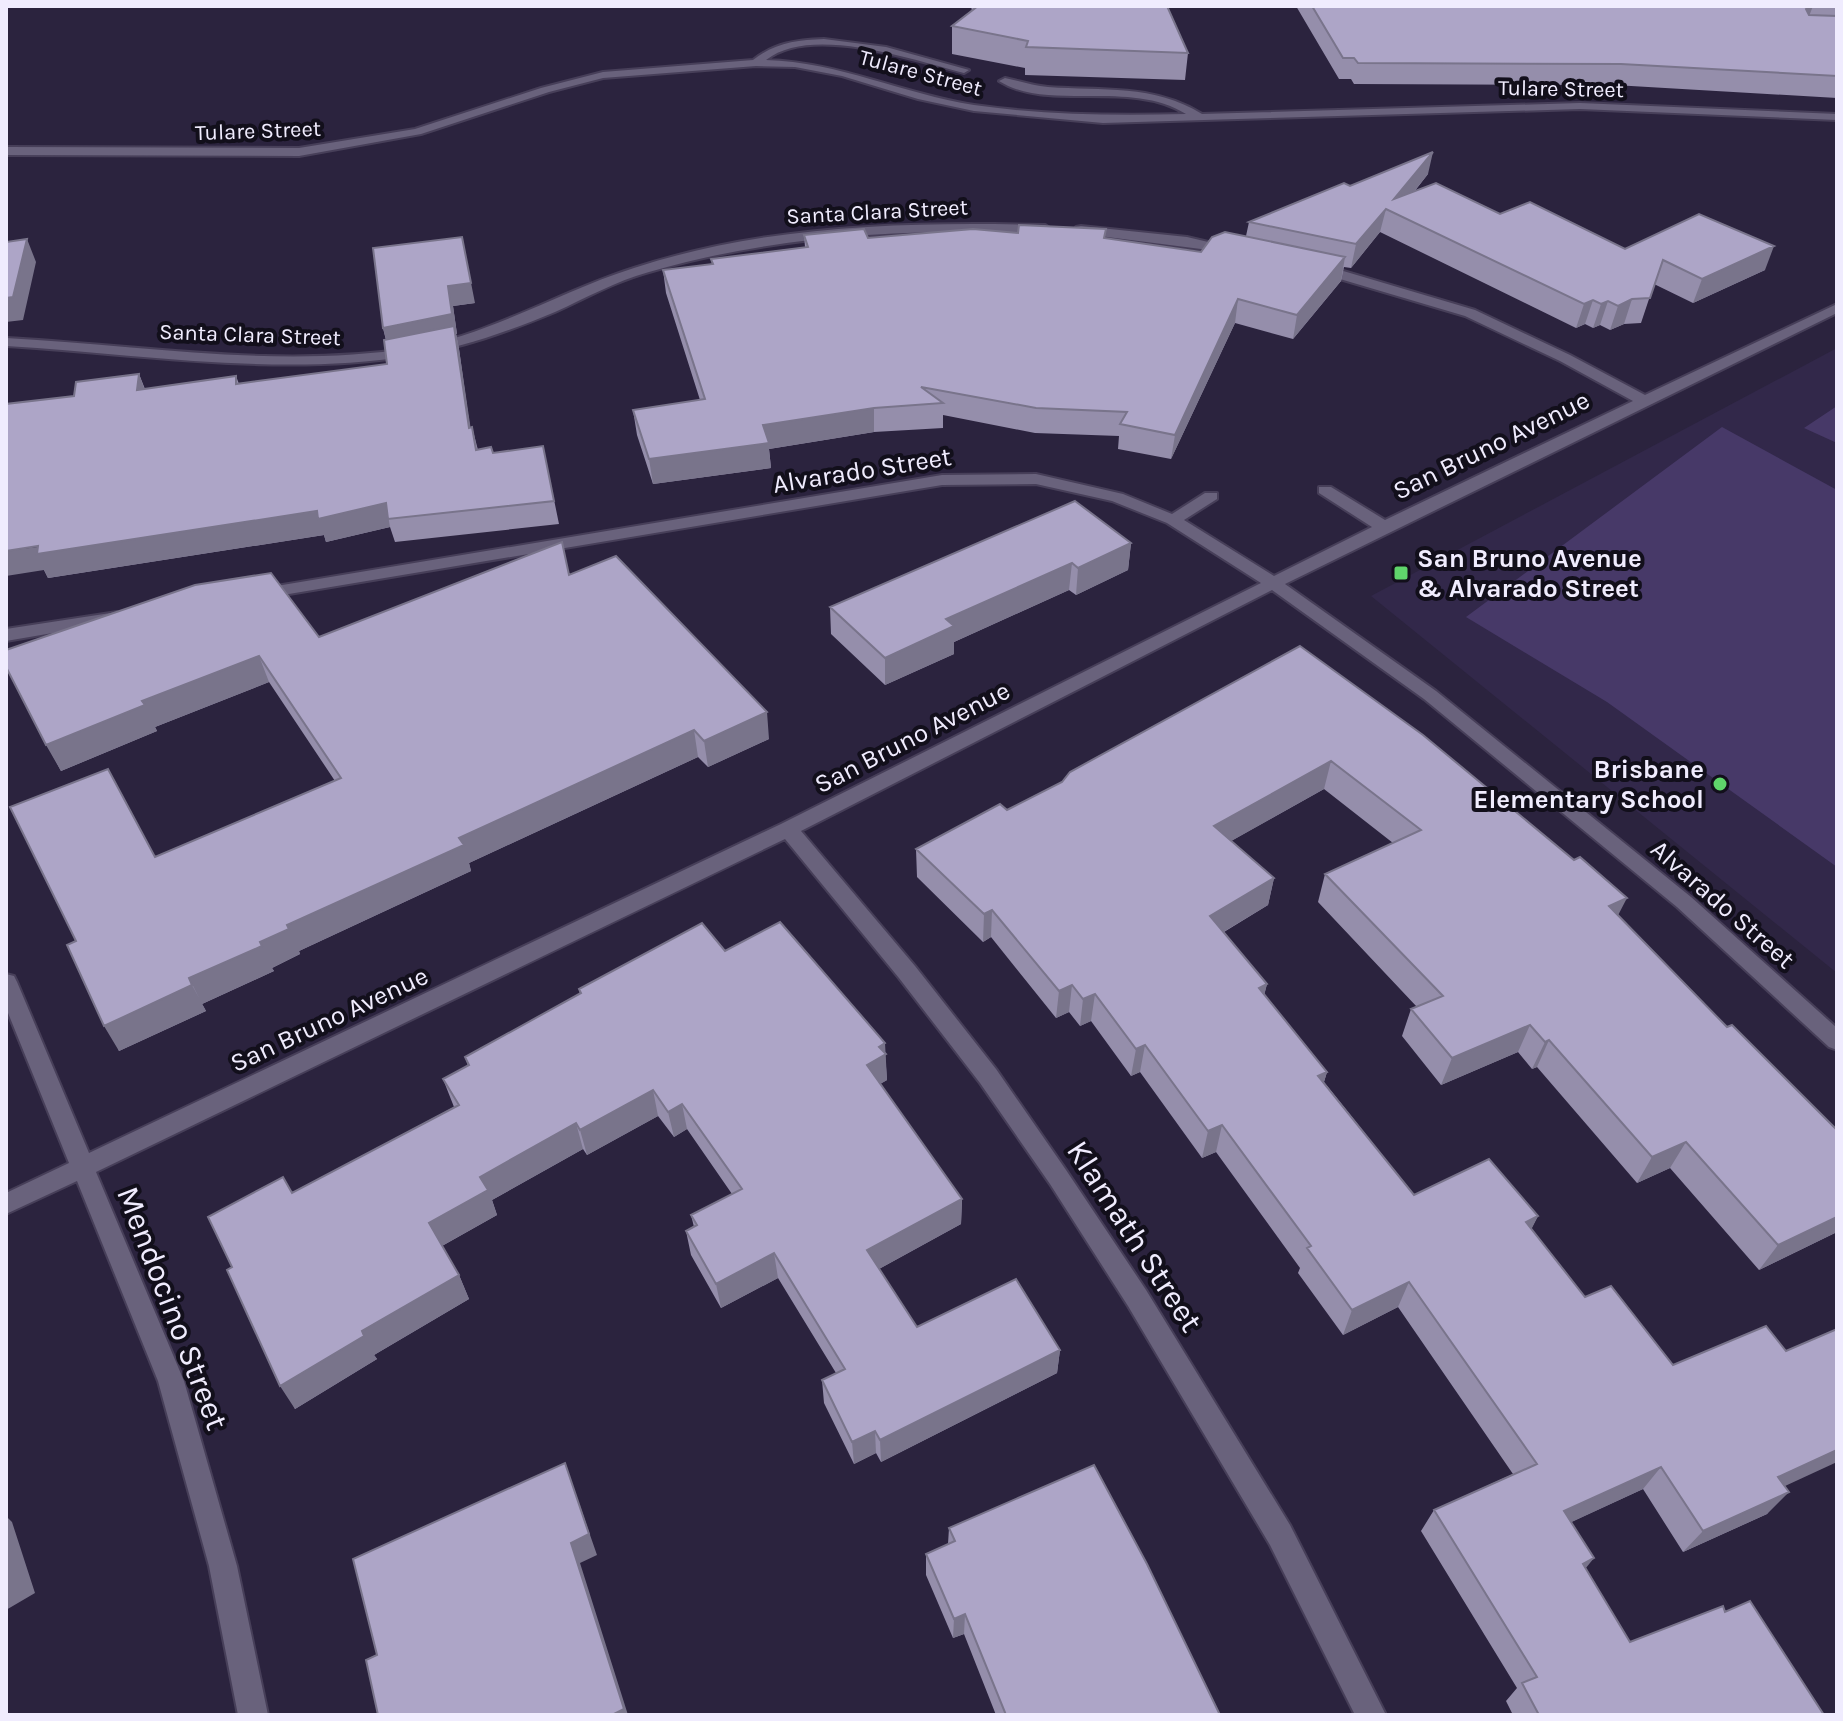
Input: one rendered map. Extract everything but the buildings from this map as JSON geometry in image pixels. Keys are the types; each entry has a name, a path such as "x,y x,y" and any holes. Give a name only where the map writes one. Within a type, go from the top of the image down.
{"street":[{"path":"756,63 765,51 780,45 810,41 888,52 964,70"},
{"name":"Tulare Street","path":"6,151 299,152 417,132 545,90 603,75 756,63 821,68 945,103 1047,117 1103,120 1580,106 1837,117"},
{"path":"1005,81 1043,90 1153,96 1180,103 1199,117"},
{"name":"Santa Clara Street","path":"6,342 267,361 367,358 411,352 478,336 550,309 614,279 753,243 881,228 1061,229 1187,241 1252,253"},
{"path":"1304,265 1370,281 1470,313 1565,358 1643,400"},
{"name":"San Bruno Avenue","path":"6,1204 788,829 1384,527 1837,308"},
{"name":"Alvarado Street","path":"247,596 942,480 1036,479 1078,486 1117,497 1173,520 1273,583 1430,695 1684,902 1837,1041"},
{"path":"1325,490 1384,527"},
{"path":"1173,520 1211,496"},
{"path":"6,635 138,614"},
{"name":"Klamath Street","path":"788,829 961,1041 1058,1177 1145,1311 1280,1535 1371,1715"},
{"name":"Mendocino Street","path":"6,982 171,1381 223,1566 253,1715"}],"shaded area":[{"name":"Brisbane Elementary School","path":"1837,348 1837,973 1371,596"},
{"path":"1837,406 1837,443 1804,428"},
{"path":"1722,427 1837,490 1837,867 1607,702 1466,617"}],"place":[{"name":"San Bruno Avenue & Alvarado Street","path":"1401,573"},
{"name":"Brisbane Elementary School","path":"1720,784"}]}
